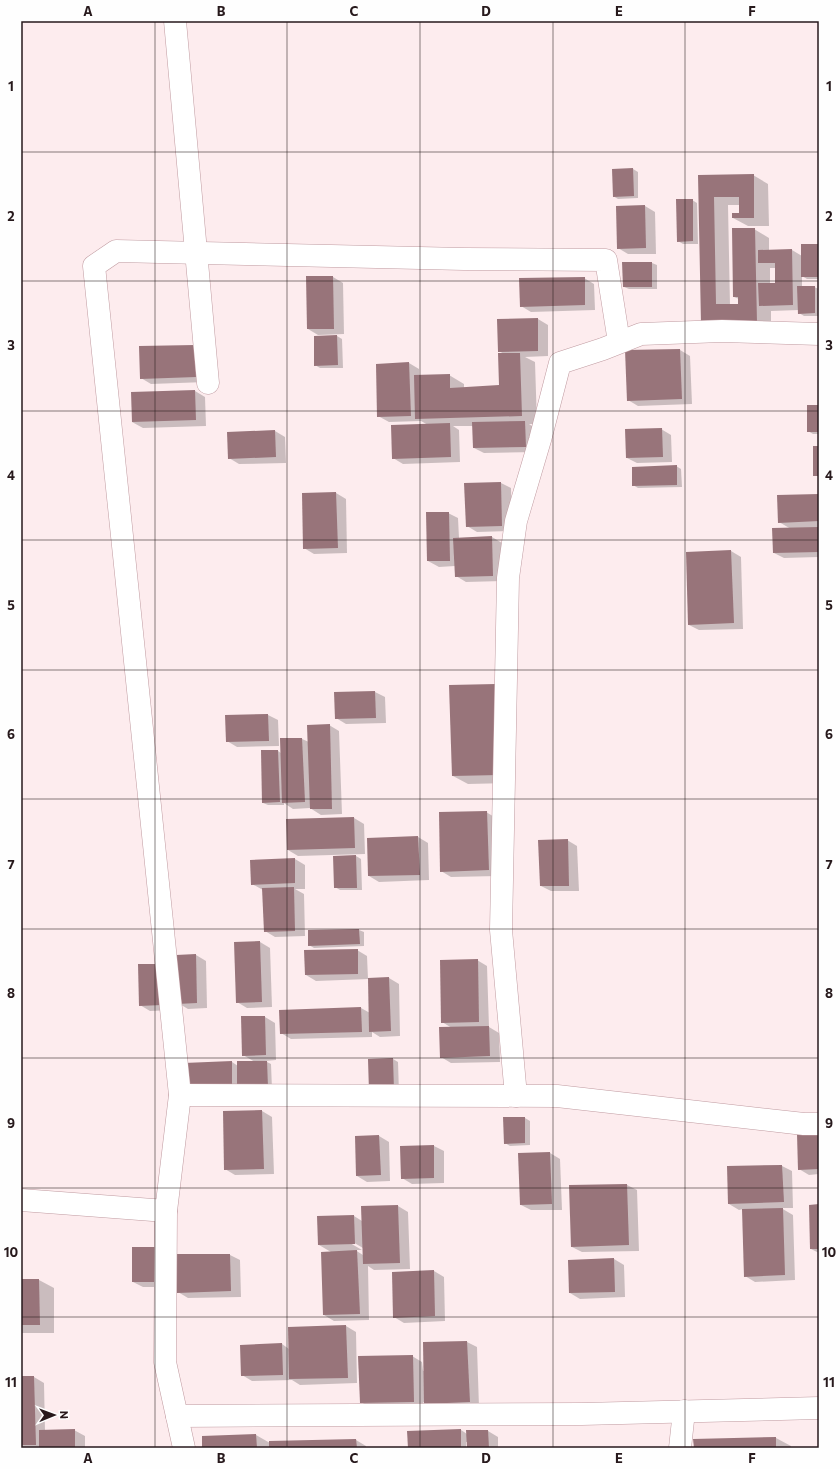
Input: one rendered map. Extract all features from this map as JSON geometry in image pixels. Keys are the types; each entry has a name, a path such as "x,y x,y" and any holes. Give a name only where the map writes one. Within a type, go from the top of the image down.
{"street":[{"path":"175,21 195,254 208,383"},
{"path":"184,1448 165,1362 166,1211 180,1095 94,266 116,251 456,259 606,260 619,342"},
{"path":"516,1096 501,930 508,578 516,521 540,440 560,363 641,334 722,331 819,334"},
{"path":"180,1095 557,1096 796,1123 819,1124"},
{"path":"21,1200 166,1211"},
{"path":"177,1416 574,1414 819,1408"},
{"path":"680,1448 684,1411"}],"building":[{"path":"633,168 634,196 613,197 612,169"},
{"path":"754,174 754,218 732,218 732,213 739,213 739,197 714,197 716,304 738,304 738,297 733,297 732,228 755,228 757,323 701,324 698,175"},
{"path":"676,199 693,199 693,241 677,242"},
{"path":"645,205 646,248 617,249 616,206"},
{"path":"801,244 819,244 819,277 801,277"},
{"path":"792,249 793,305 759,306 758,283 775,283 775,263 758,263 758,250"},
{"path":"622,262 652,262 652,287 623,287"},
{"path":"306,276 333,276 334,329 307,329"},
{"path":"585,277 585,305 520,307 519,278"},
{"path":"797,286 815,286 815,313 798,314"},
{"path":"538,318 538,351 498,352 497,319"},
{"path":"337,335 338,365 314,366 314,336"},
{"path":"195,345 196,377 140,379 139,346"},
{"path":"680,349 682,399 627,401 625,350"},
{"path":"498,353 520,353 522,416 415,419 414,375 450,374 450,388 499,385"},
{"path":"409,362 411,416 377,417 376,364"},
{"path":"195,390 196,420 132,422 131,392"},
{"path":"807,405 819,405 819,432 807,432"},
{"path":"525,421 526,447 473,448 472,422"},
{"path":"450,423 451,457 392,459 391,425"},
{"path":"662,428 663,457 626,458 625,429"},
{"path":"275,430 276,457 228,459 227,432"},
{"path":"813,446 819,446 819,476 813,476"},
{"path":"677,465 677,485 632,486 632,467"},
{"path":"501,482 502,526 466,527 464,483"},
{"path":"336,492 338,548 303,549 302,493"},
{"path":"819,494 819,521 778,523 777,495"},
{"path":"426,512 449,512 450,561 427,561"},
{"path":"819,527 819,552 773,553 772,528"},
{"path":"492,536 493,576 455,577 453,538"},
{"path":"731,550 734,623 688,625 686,552"},
{"path":"496,684 499,775 452,776 449,685"},
{"path":"375,691 376,718 335,719 334,692"},
{"path":"268,714 269,741 226,742 225,715"},
{"path":"330,724 332,809 310,809 307,725"},
{"path":"280,738 302,738 305,802 282,803"},
{"path":"261,750 278,750 280,802 262,803"},
{"path":"487,811 489,870 440,872 439,812"},
{"path":"354,817 355,848 287,850 286,819"},
{"path":"418,836 420,875 368,876 367,838"},
{"path":"568,839 569,886 540,886 538,840"},
{"path":"356,855 357,888 334,888 333,856"},
{"path":"295,858 295,883 251,885 250,860"},
{"path":"294,887 295,931 264,932 262,888"},
{"path":"359,929 360,944 308,946 308,930"},
{"path":"260,941 262,1002 236,1003 234,942"},
{"path":"358,949 358,974 305,975 304,950"},
{"path":"196,954 197,1003 177,1004 176,955"},
{"path":"478,959 479,1022 441,1023 440,960"},
{"path":"138,964 161,964 162,1005 139,1006"},
{"path":"389,977 391,1031 369,1032 368,978"},
{"path":"361,1007 362,1032 280,1034 279,1010"},
{"path":"241,1016 265,1016 266,1055 242,1056"},
{"path":"489,1026 490,1056 440,1058 439,1027"},
{"path":"393,1058 394,1091 369,1092 368,1059"},
{"path":"232,1061 232,1085 185,1086 184,1063"},
{"path":"237,1061 267,1061 268,1087 237,1088"},
{"path":"262,1110 264,1169 224,1170 223,1111"},
{"path":"503,1117 525,1117 525,1143 504,1144"},
{"path":"797,1134 819,1134 819,1169 798,1170"},
{"path":"379,1135 381,1175 356,1176 355,1136"},
{"path":"434,1145 434,1178 401,1179 400,1146"},
{"path":"550,1152 552,1204 520,1205 518,1153"},
{"path":"782,1165 784,1202 728,1204 727,1166"},
{"path":"627,1184 629,1245 571,1247 569,1185"},
{"path":"819,1204 819,1249 810,1249 809,1205"},
{"path":"398,1205 400,1263 363,1264 361,1206"},
{"path":"783,1208 785,1275 744,1277 742,1209"},
{"path":"354,1215 355,1244 318,1245 317,1216"},
{"path":"132,1247 161,1247 162,1282 132,1282"},
{"path":"357,1250 360,1314 323,1315 321,1252"},
{"path":"176,1254 230,1254 231,1291 177,1293"},
{"path":"614,1258 615,1292 569,1293 568,1260"},
{"path":"434,1270 435,1316 393,1318 392,1272"},
{"path":"21,1279 39,1279 40,1325 21,1325"},
{"path":"346,1325 348,1378 289,1379 288,1327"},
{"path":"467,1341 470,1402 424,1404 423,1342"},
{"path":"282,1343 283,1375 241,1376 240,1345"},
{"path":"413,1355 414,1402 360,1403 358,1356"},
{"path":"21,1376 34,1376 36,1445 21,1445"},
{"path":"75,1429 75,1448 39,1448 39,1430"},
{"path":"461,1429 461,1447 408,1448 407,1431"},
{"path":"466,1430 488,1430 489,1448 467,1448"},
{"path":"256,1434 257,1448 202,1448 202,1436"},
{"path":"776,1437 776,1448 694,1448 693,1439"},
{"path":"356,1439 357,1448 269,1448 269,1441"}]}
